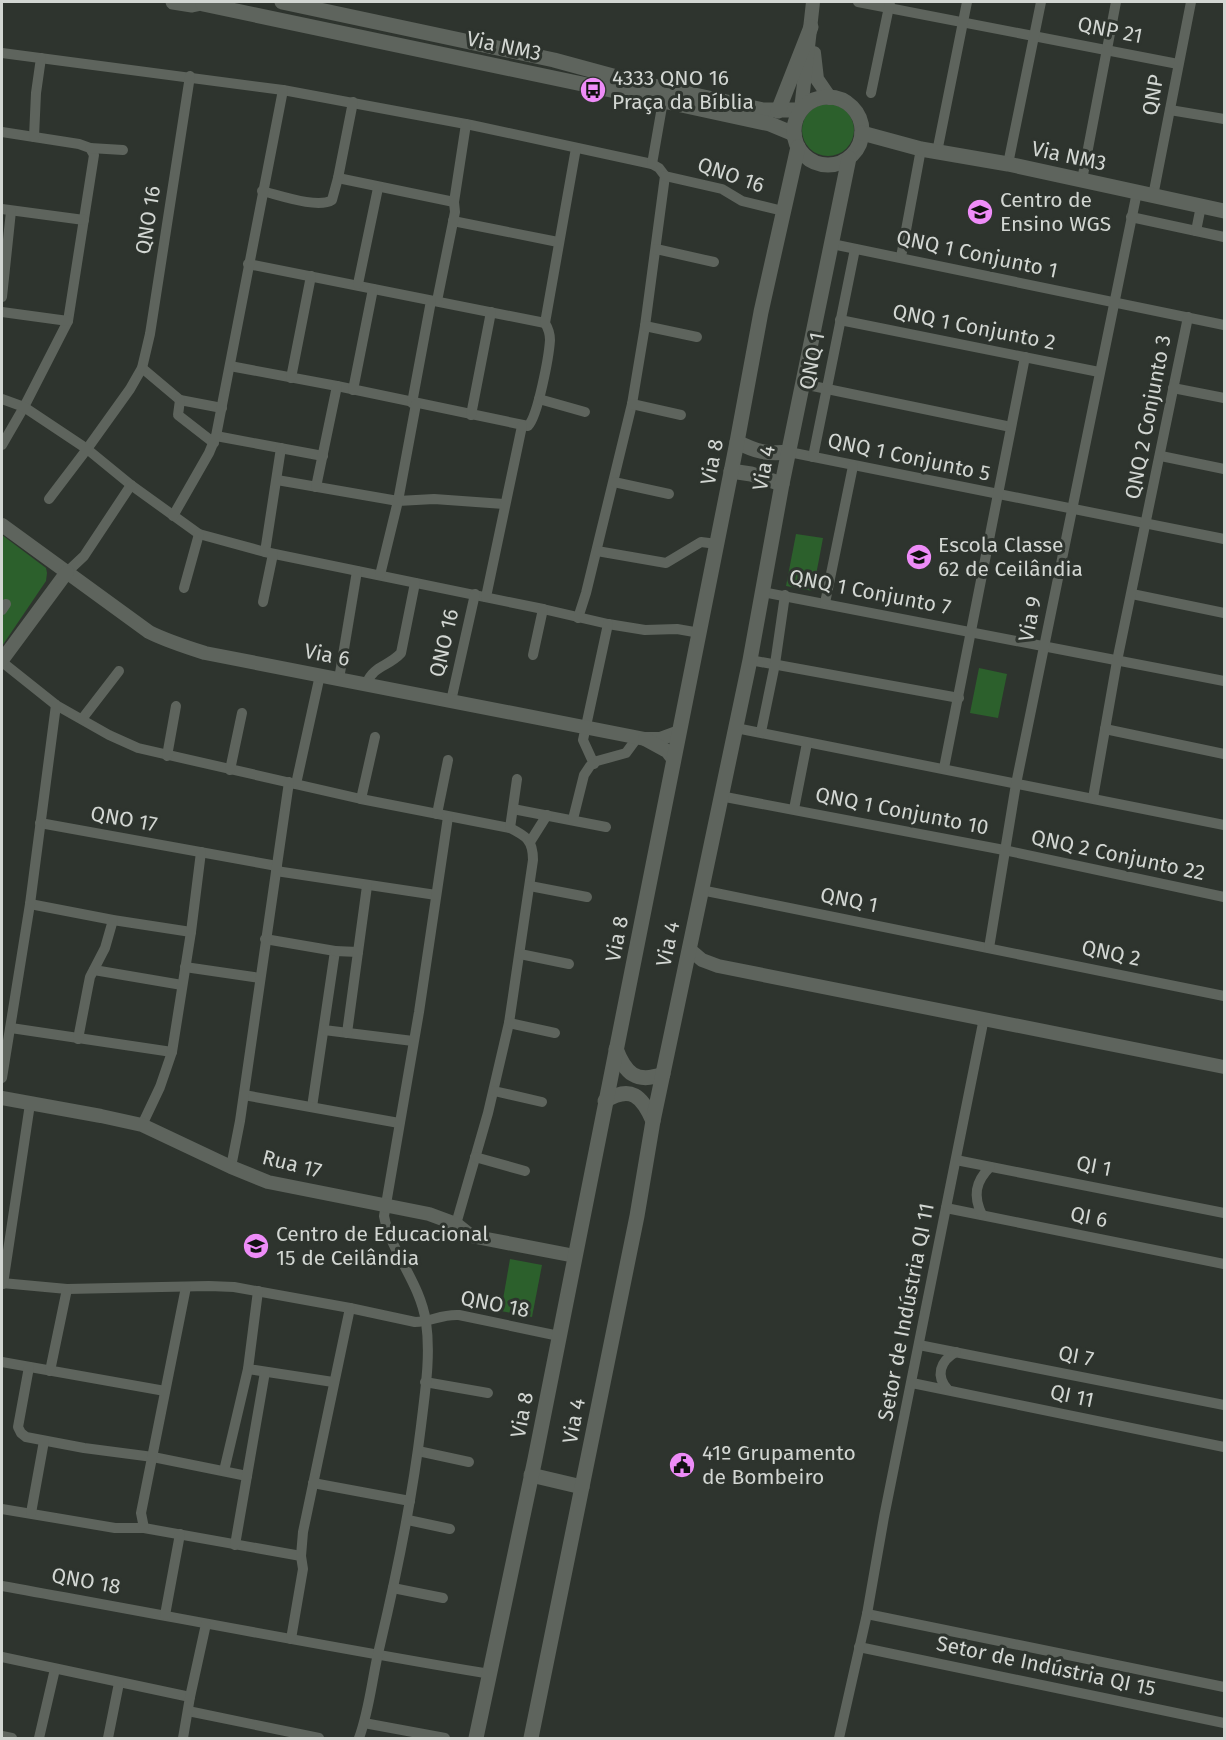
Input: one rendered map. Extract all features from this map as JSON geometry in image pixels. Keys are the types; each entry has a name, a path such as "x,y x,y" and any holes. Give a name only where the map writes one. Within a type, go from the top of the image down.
{"main road":[{"name":"Via NM3","path":"173,2 192,5 205,3 770,124 796,141"},
{"name":"Via NM3","path":"282,2 554,60 646,84 763,110 801,110"},
{"path":"778,111 811,27"},
{"path":"830,98 839,99 856,112 860,122 860,139 849,158 840,163 821,164 811,161 796,141 794,126 801,110 814,100 830,98"},
{"name":"Via NM3","path":"860,139 904,144 1008,164 1224,211"},
{"name":"Via 8","path":"476,1738 700,633 796,141"},
{"name":"Via 4","path":"531,1738 637,1216 653,1121 750,660 782,484 849,158"},
{"path":"737,442 770,454 789,452"},
{"path":"731,471 751,474 782,484"},
{"path":"616,1048 624,1068 634,1075 641,1078 652,1078 663,1074"},
{"path":"605,1101 621,1094 631,1094 644,1102 653,1121"},
{"path":"531,1474 582,1487"}],"street":[{"path":"801,110 813,2"},
{"name":"QNP 21","path":"858,2 889,4 964,22 1178,64"},
{"path":"937,152 967,2"},
{"path":"1008,164 1041,2"},
{"path":"1082,180 1116,2"},
{"name":"QNP","path":"1153,196 1191,2"},
{"path":"871,93 889,4"},
{"path":"811,27 817,80 830,98"},
{"path":"2,53 283,90 466,124 652,164 663,101"},
{"path":"34,137 36,93 41,58"},
{"name":"QNO 16","path":"49,498 87,449 142,368 150,334 190,76"},
{"path":"173,516 215,440 283,90"},
{"path":"262,191 323,204 332,200 353,102"},
{"path":"1170,110 1224,119"},
{"path":"380,575 398,501 434,301 453,221 466,124"},
{"path":"2,132 79,144 90,148 123,150"},
{"path":"2,445 68,321 93,155 90,148"},
{"name":"QNO 16","path":"486,597 522,426 528,426 533,421 539,399 550,340 545,323 576,148"},
{"path":"901,257 921,149"},
{"name":"QNO 16","path":"652,164 659,168 665,176 722,189 742,201 783,211"},
{"name":"QNO 16","path":"578,618 597,551 632,404 665,176"},
{"path":"338,178 454,202"},
{"path":"358,284 378,188"},
{"name":"Via 9","path":"989,948 1016,784 1137,192"},
{"path":"1196,231 1201,206"},
{"path":"2,297 6,210 84,220"},
{"path":"1131,218 1224,237"},
{"path":"453,221 558,243"},
{"name":"QNQ 1 Conjunto 1","path":"832,244 1113,302"},
{"path":"656,249 714,262"},
{"name":"QNQ 1","path":"813,457 855,249"},
{"path":"248,264 358,284 373,289 545,323"},
{"path":"291,378 311,276"},
{"path":"352,390 373,289"},
{"path":"1113,302 1224,325"},
{"path":"2,312 68,321"},
{"path":"471,415 491,312"},
{"name":"QNQ 2 Conjunto 3","path":"1093,798 1117,661 1188,318"},
{"name":"QNQ 1 Conjunto 2","path":"840,320 1099,372"},
{"path":"645,326 697,337"},
{"path":"944,768 1025,357"},
{"path":"230,366 337,386 522,426"},
{"path":"142,368 180,400 222,408"},
{"path":"803,384 1011,427"},
{"path":"316,487 337,386"},
{"path":"1173,388 1224,398"},
{"name":"QNO 16","path":"2,399 24,407 87,449 131,485 199,534 269,553 475,594 608,624 645,630 677,629 700,633"},
{"path":"539,399 585,411"},
{"path":"180,400 178,415 215,440 323,456"},
{"path":"632,404 681,415"},
{"path":"263,602 281,448"},
{"path":"789,452 813,457"},
{"path":"1161,456 1224,469"},
{"name":"QNQ 1 Conjunto 5","path":"813,457 998,495"},
{"path":"825,603 853,466"},
{"path":"277,480 398,501 434,499 504,504"},
{"path":"614,482 669,494"},
{"path":"131,485 84,556 67,572 2,661 56,705 138,748 361,799 510,828 525,835 530,842 533,849 530,886 509,1023 494,1091 456,1224"},
{"path":"998,495 1224,540"},
{"name":"Via 6","path":"2,525 149,632 165,640 205,653 641,738 660,739 679,732"},
{"path":"184,588 199,534"},
{"path":"597,551 666,562 701,542 717,544"},
{"path":"339,679 357,571"},
{"name":"QNO 16","path":"366,684 374,671 394,660 401,653 415,583"},
{"name":"QNQ 1 Conjunto 7","path":"762,592 970,632"},
{"name":"QNO 16","path":"450,701 475,594"},
{"path":"1132,594 1224,613"},
{"path":"761,732 775,664 785,595"},
{"path":"533,655 543,609"},
{"path":"594,764 583,740 608,624"},
{"path":"970,632 1224,681"},
{"path":"750,660 959,698"},
{"path":"82,719 119,671"},
{"path":"231,1167 244,1095 276,868 293,783 320,675"},
{"path":"2,1078 30,904 56,705"},
{"path":"167,756 177,706"},
{"path":"230,770 242,713"},
{"path":"736,728 1224,825"},
{"path":"1105,729 1224,754"},
{"path":"361,799 375,737"},
{"path":"573,819 584,775 594,764 626,753 641,738 667,751 674,760"},
{"path":"720,796 794,809 807,743"},
{"path":"359,1738 408,1520 428,1354 426,1322 419,1294 385,1224 385,1205 436,895 448,760"},
{"path":"510,828 518,779"},
{"path":"513,808 606,827"},
{"name":"QNQ 1 Conjunto 10","path":"794,809 1004,850"},
{"path":"530,842 547,815"},
{"name":"QNO 17","path":"40,823 201,852 367,886 436,895"},
{"name":"QNQ 2 Conjunto 22","path":"1004,850 1224,897"},
{"path":"142,1125 160,1087 172,1052 201,852"},
{"path":"347,1033 367,886"},
{"path":"530,886 587,897"},
{"name":"QNQ 1","path":"701,890 989,948"},
{"path":"30,904 191,932"},
{"path":"78,1039 88,987 105,948 112,920"},
{"path":"265,939 335,951 358,952"},
{"name":"QNQ 2","path":"989,948 1224,996"},
{"path":"689,949 702,960 718,966 1224,1067"},
{"path":"312,1107 335,951"},
{"path":"520,954 569,964"},
{"path":"684,973 718,966"},
{"path":"185,967 260,978"},
{"path":"94,970 182,986"},
{"name":"Setor de Indústria QI 11","path":"839,1738 867,1614 884,1517 984,1018"},
{"path":"509,1023 555,1033"},
{"path":"11,1028 172,1052"},
{"path":"324,1030 413,1041"},
{"path":"494,1091 542,1102"},
{"path":"244,1095 399,1123"},
{"name":"Rua 17","path":"2,1098 142,1125 268,1182 437,1216 456,1224 471,1236 575,1256"},
{"name":"QNO 18","path":"30,1104 2,1284 67,1289 217,1286 258,1291 415,1322 426,1322 446,1314 459,1315 559,1336"},
{"path":"475,1157 525,1171"},
{"name":"QI 1","path":"956,1160 1224,1213"},
{"path":"982,1215 976,1201 976,1193 984,1173 990,1167"},
{"name":"QI 6","path":"946,1208 1224,1264"},
{"path":"144,1528 141,1514 186,1287"},
{"path":"50,1371 67,1289"},
{"path":"224,1471 248,1369 258,1291"},
{"path":"291,1639 303,1569 301,1556 303,1532 350,1308"},
{"name":"QI 7","path":"919,1345 1224,1405"},
{"path":"948,1390 940,1379 940,1372 947,1357 956,1352"},
{"path":"2,1362 165,1391"},
{"path":"29,1367 18,1427 26,1437 153,1457 247,1476"},
{"path":"248,1369 333,1382"},
{"path":"235,1545 265,1372"},
{"path":"425,1382 488,1393"},
{"name":"QI 11","path":"912,1383 1224,1447"},
{"path":"31,1513 44,1441"},
{"path":"418,1451 469,1462"},
{"path":"313,1483 410,1501"},
{"path":"2,1509 115,1528 144,1528 301,1556"},
{"path":"408,1520 450,1528"},
{"path":"165,1615 180,1534"},
{"name":"QNO 18","path":"2,1586 377,1656 490,1674"},
{"path":"393,1588 443,1598"},
{"path":"867,1614 1224,1687"},
{"path":"183,1738 206,1623"},
{"name":"Setor de Indústria QI 15","path":"859,1647 1224,1723"},
{"path":"2,1657 190,1697"},
{"path":"39,1738 55,1669"},
{"path":"108,1738 119,1683"},
{"path":"188,1711 263,1733 319,1738"},
{"path":"364,1723 445,1738"},
{"path":"2,1736 12,1738"}],"green space":[{"path":"823,104 833,104 843,108 850,115 854,130 850,145 843,152 833,156 823,156 813,152 806,145 802,135 802,125 806,115 813,108"},
{"path":"796,534 823,538 813,591 786,586"},
{"path":"2,535 46,568 47,573 46,581 2,646"},
{"path":"979,668 1007,674 998,718 970,713"},
{"path":"510,1259 542,1265 532,1317 501,1311"}],"place":[{"name":"4333 QNO 16 Praça da Bíblia","path":"593,90"},
{"name":"Centro de Ensino WGS","path":"980,212"},
{"name":"Escola Classe 62 de Ceilândia","path":"919,557"},
{"name":"Centro de Educacional 15 de Ceilândia","path":"256,1246"},
{"name":"41º Grupamento de Bombeiro","path":"682,1465"}]}
